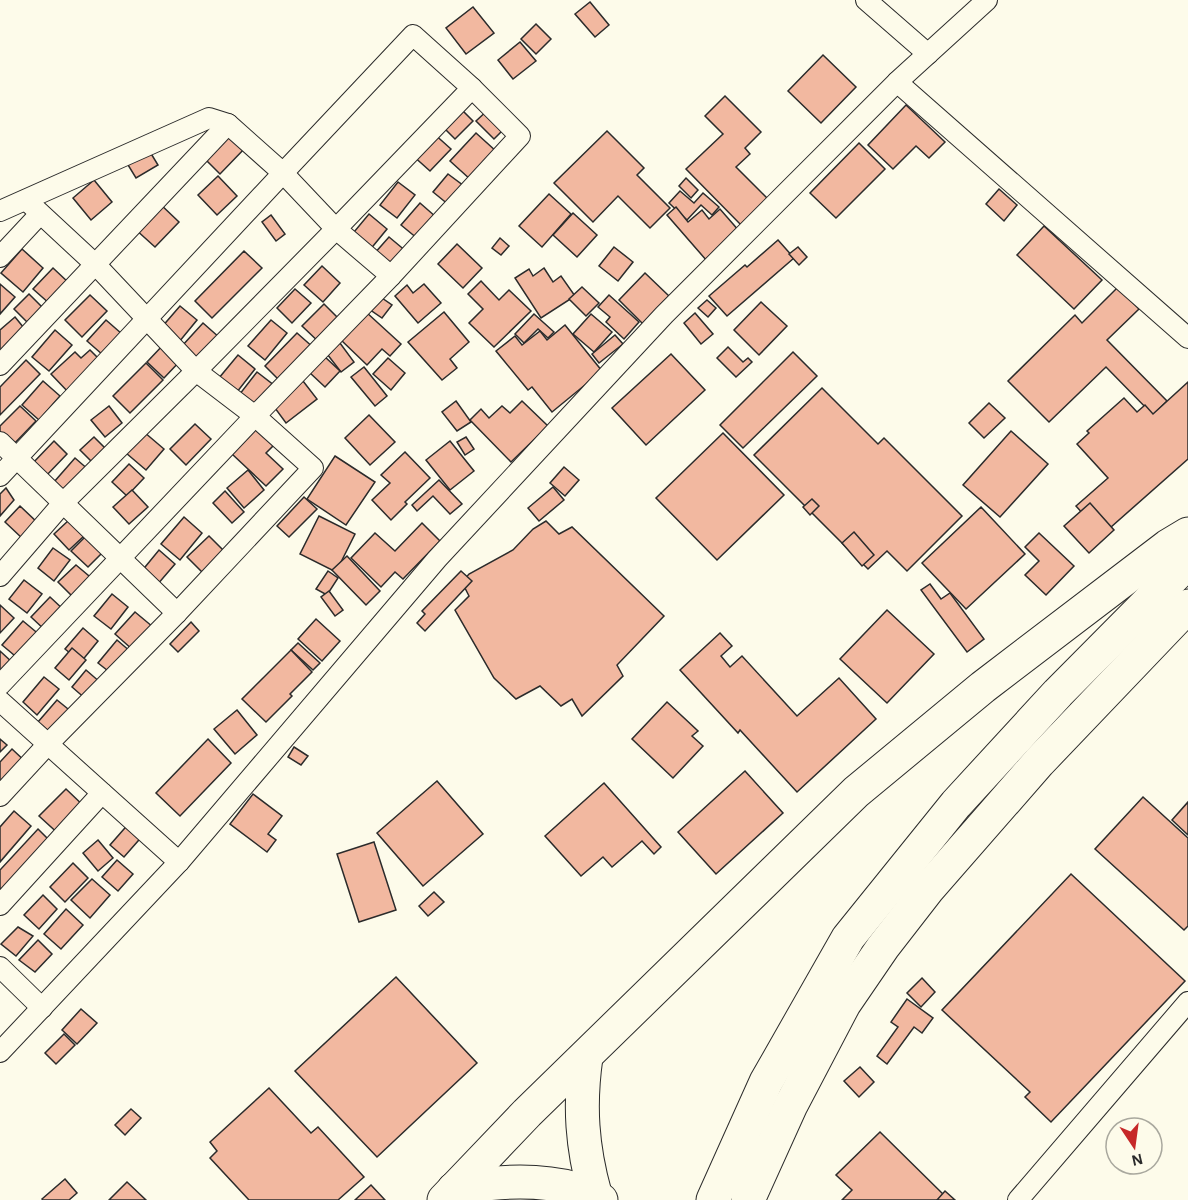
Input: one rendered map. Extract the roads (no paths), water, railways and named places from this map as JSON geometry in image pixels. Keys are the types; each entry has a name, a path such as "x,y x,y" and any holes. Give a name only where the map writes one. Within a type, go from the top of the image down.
{"highway":[{"path":"449,1195 527,1113 856,792 983,687 1160,552 1188,534"},
{"path":"713,1200 766,1082 848,938 956,804 1058,693 1188,562"},
{"path":"748,1200 791,1105 844,1004 883,947 928,889 1039,762 1188,606"},
{"path":"586,1057 581,1102 582,1126 589,1172 598,1197"},
{"path":"449,1195 482,1183 511,1181 539,1182 567,1187 598,1197"}],"street":[{"path":"866,0 928,54"},
{"path":"0,1052 179,862 445,550 664,315 897,82 987,0"},
{"path":"0,476 412,35 472,88 520,136 391,276 0,685"},
{"path":"897,82 1188,338"},
{"path":"0,576 63,502 196,371 472,88"},
{"path":"0,211 209,118 228,124 283,173 336,229 391,276"},
{"path":"0,365 228,124"},
{"path":"0,796 313,468 255,416 196,371 96,265 26,200"},
{"path":"0,257 40,214"},
{"path":"0,442 177,613"},
{"path":"0,701 179,862"},
{"path":"0,905 102,793"},
{"path":"0,967 42,1008"},
{"path":"1018,1200 1188,1002"}]}
